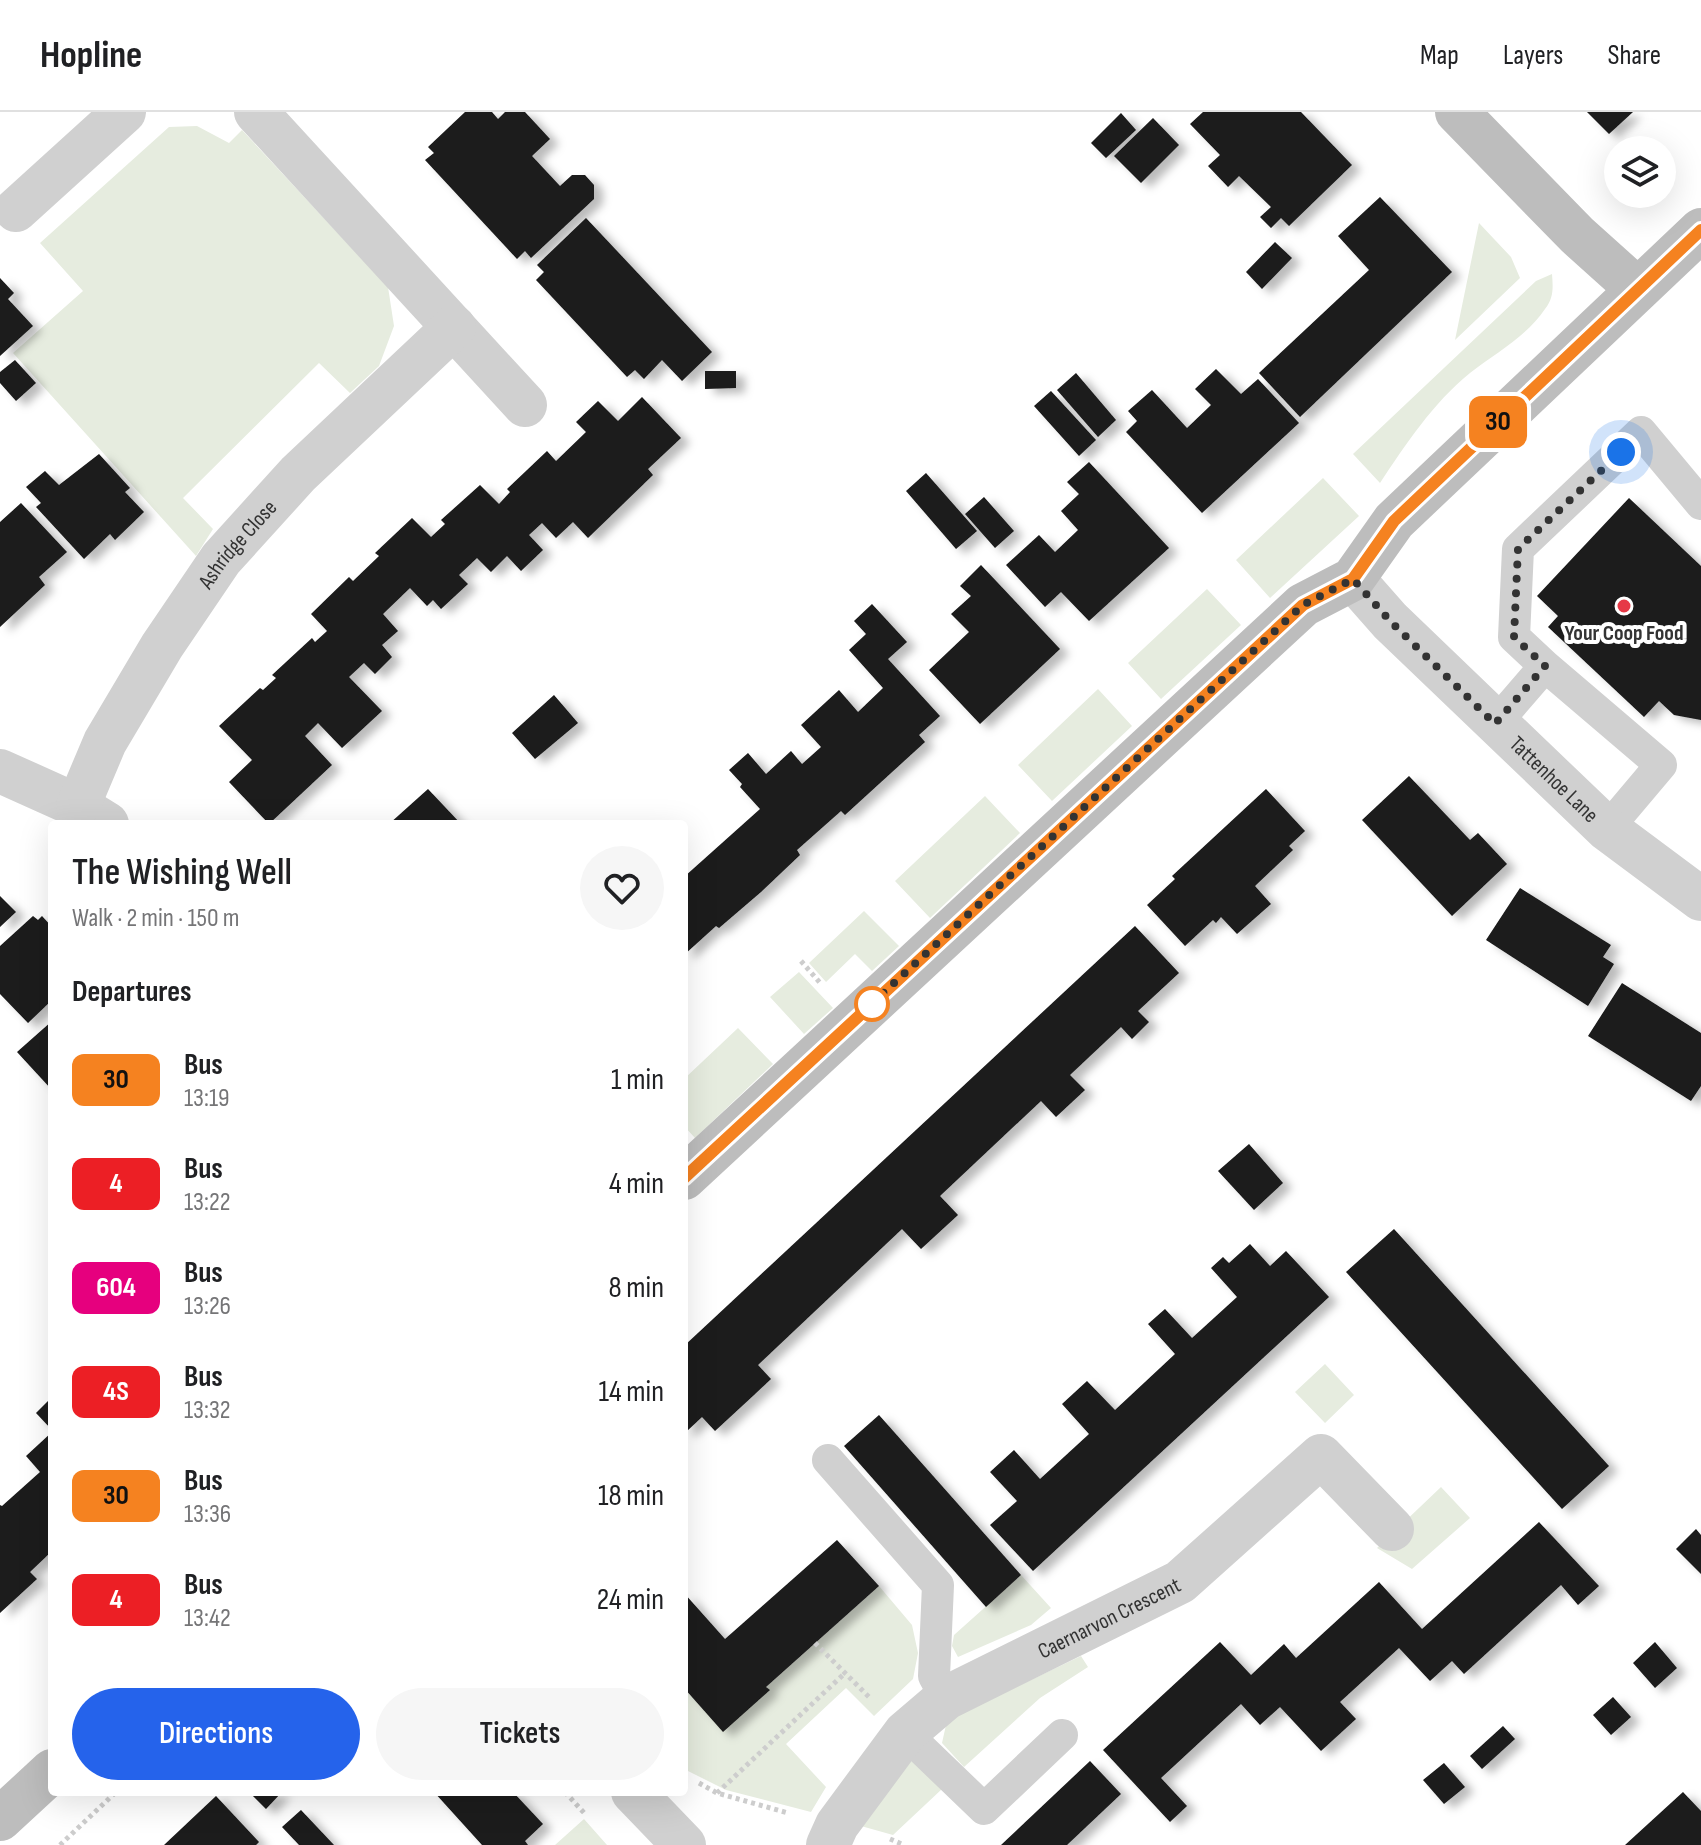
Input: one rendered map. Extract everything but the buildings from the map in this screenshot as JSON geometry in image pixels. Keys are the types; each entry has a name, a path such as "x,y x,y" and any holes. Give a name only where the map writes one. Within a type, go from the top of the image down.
{"street":[{"path":"16,210 124,112"},
{"path":"256,112 525,405"},
{"path":"1457,112 1577,235 1637,289"},
{"path":"688,1174 1303,605 1353,579 1394,521 1701,230"},
{"name":"Ashridge Close","path":"92,815 105,742 162,646 221,559 298,474 454,327"},
{"name":"Tattenhoe Lane","path":"1353,579 1390,621 1607,829 1701,899"},
{"path":"0,771 92,815"},
{"name":"Caernarvon Crescent","path":"828,1845 837,1825 905,1733 946,1698 1180,1582 1321,1456 1392,1529"},
{"path":"0,1819 48,1775"},
{"path":"637,1796 684,1845"}],"lane":[{"path":"1607,829 1661,765 1514,637 1518,549 1641,432 1701,504"},
{"path":"1495,724 1545,666"},
{"path":"828,1460 938,1585 934,1676 946,1698"},
{"path":"905,1733 984,1809 1062,1735"}],"path":[{"path":"815,1643 905,1733"},
{"path":"717,1793 845,1673"},
{"path":"60,1845 112,1796"}],"shaded area":[{"path":"197,126 229,143 242,130 388,287 394,326 379,366 350,393 319,363 183,498 213,529 196,556 13,353 83,291 40,243 169,127"},
{"path":"1479,223 1511,257 1520,278 1455,340"},
{"path":"1552,274 1551,297 1537,319 1444,397 1380,483 1353,454 1536,281"},
{"path":"1323,478 1359,516 1270,598 1236,560"},
{"path":"1207,589 1241,625 1161,699 1128,663"},
{"path":"1098,689 1132,726 1052,801 1018,765"},
{"path":"985,796 1020,833 930,918 895,881"},
{"path":"864,911 899,946 872,971 855,954 826,982 809,963"},
{"path":"799,972 833,1008 804,1034 770,997"},
{"path":"738,1028 773,1064 695,1138 688,1130 688,1075"},
{"path":"1325,1364 1354,1395 1325,1423 1295,1392"},
{"path":"1441,1487 1470,1518 1412,1569 1377,1548"},
{"path":"1021,1575 1051,1608 1031,1625 958,1657 952,1646 954,1635"},
{"path":"879,1586 912,1625 918,1653 913,1679 874,1716 846,1688 786,1744 826,1787 811,1812 726,1790 688,1771 688,1692 723,1731 769,1690 766,1687"},
{"path":"1081,1656 1088,1667 1040,1698 964,1767 942,1743 946,1725 961,1713"},
{"path":"911,1757 942,1789 893,1835 861,1826"},
{"path":"584,1819 607,1845 555,1845"}],"bus line":[{"name":"30","path":"688,1174 1303,605 1353,579 1394,521 1701,230"}],"place":[{"name":"Your Coop Food","path":"1624,606"}],"route":[{"path":"872,1004 867,1008 1303,605 1353,579 1390,621 1495,724 1545,666 1514,637 1518,549 1621,452"}]}
